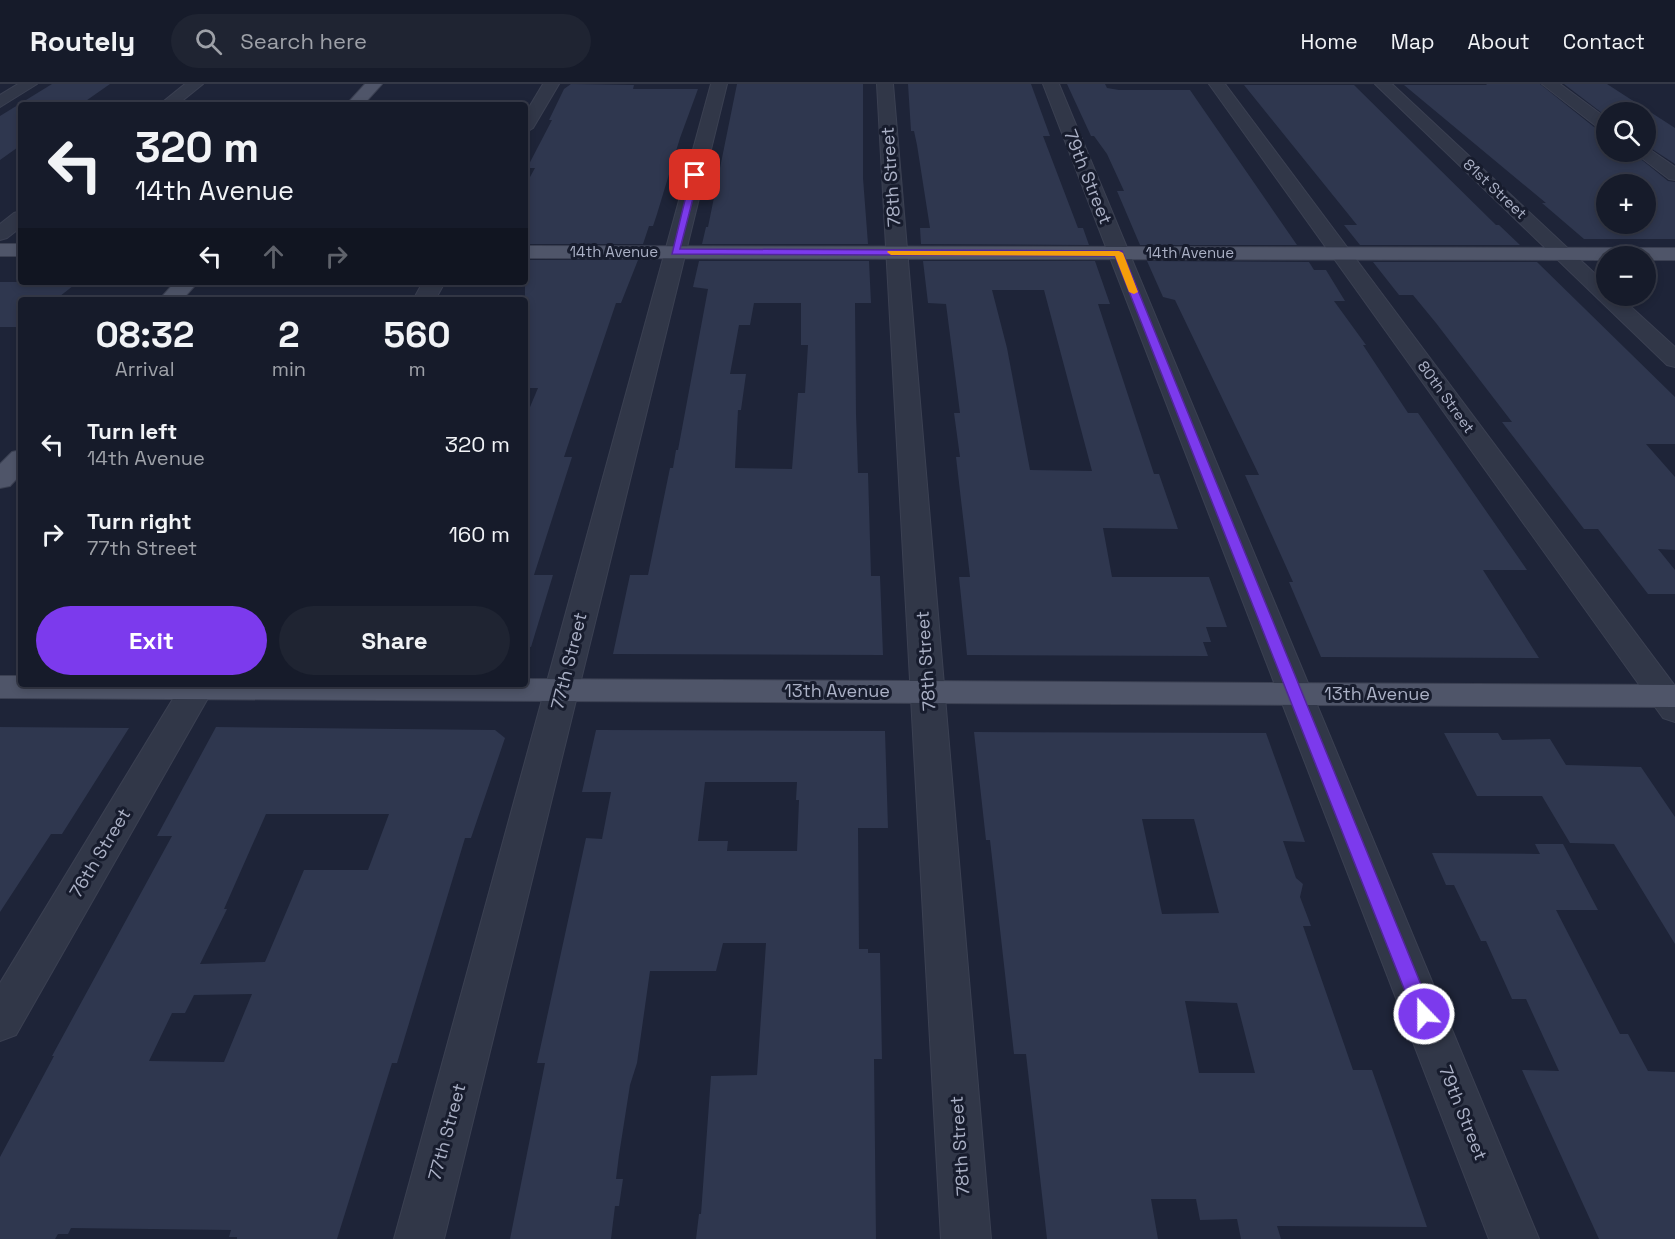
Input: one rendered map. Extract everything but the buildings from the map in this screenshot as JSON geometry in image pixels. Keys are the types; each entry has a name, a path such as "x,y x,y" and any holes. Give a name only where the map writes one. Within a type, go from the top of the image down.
{"main road":[{"path":"357,102 374,84"},
{"path":"0,250 18,250"},
{"name":"14th Avenue","path":"528,252 1675,254"},
{"path":"173,297 184,285"},
{"path":"0,480 18,461"},
{"name":"13th Avenue","path":"0,687 18,687"},
{"name":"13th Avenue","path":"289,687 1295,694 1671,700"}],"street":[{"path":"0,102 29,84"},
{"path":"171,102 195,84"},
{"path":"528,123 551,84"},
{"name":"77th Street","path":"419,1239 719,84"},
{"name":"78th Street","path":"885,84 966,1239"},
{"name":"79th Street","path":"1051,84 1514,1239"},
{"name":"80th Street","path":"1217,84 1671,700"},
{"name":"81st Street","path":"1383,84 1596,285"},
{"path":"1550,84 1596,118"},
{"path":"1656,161 1675,175"},
{"path":"0,234 18,220"},
{"name":"81st Street","path":"1619,306 1675,360"},
{"name":"76th Street","path":"0,1022 197,687"}],"slow traffic":[{"path":"891,252 1119,253 1134,292"}],"route":[{"path":"695,175 675,252 1119,253 1424,1014"}]}
